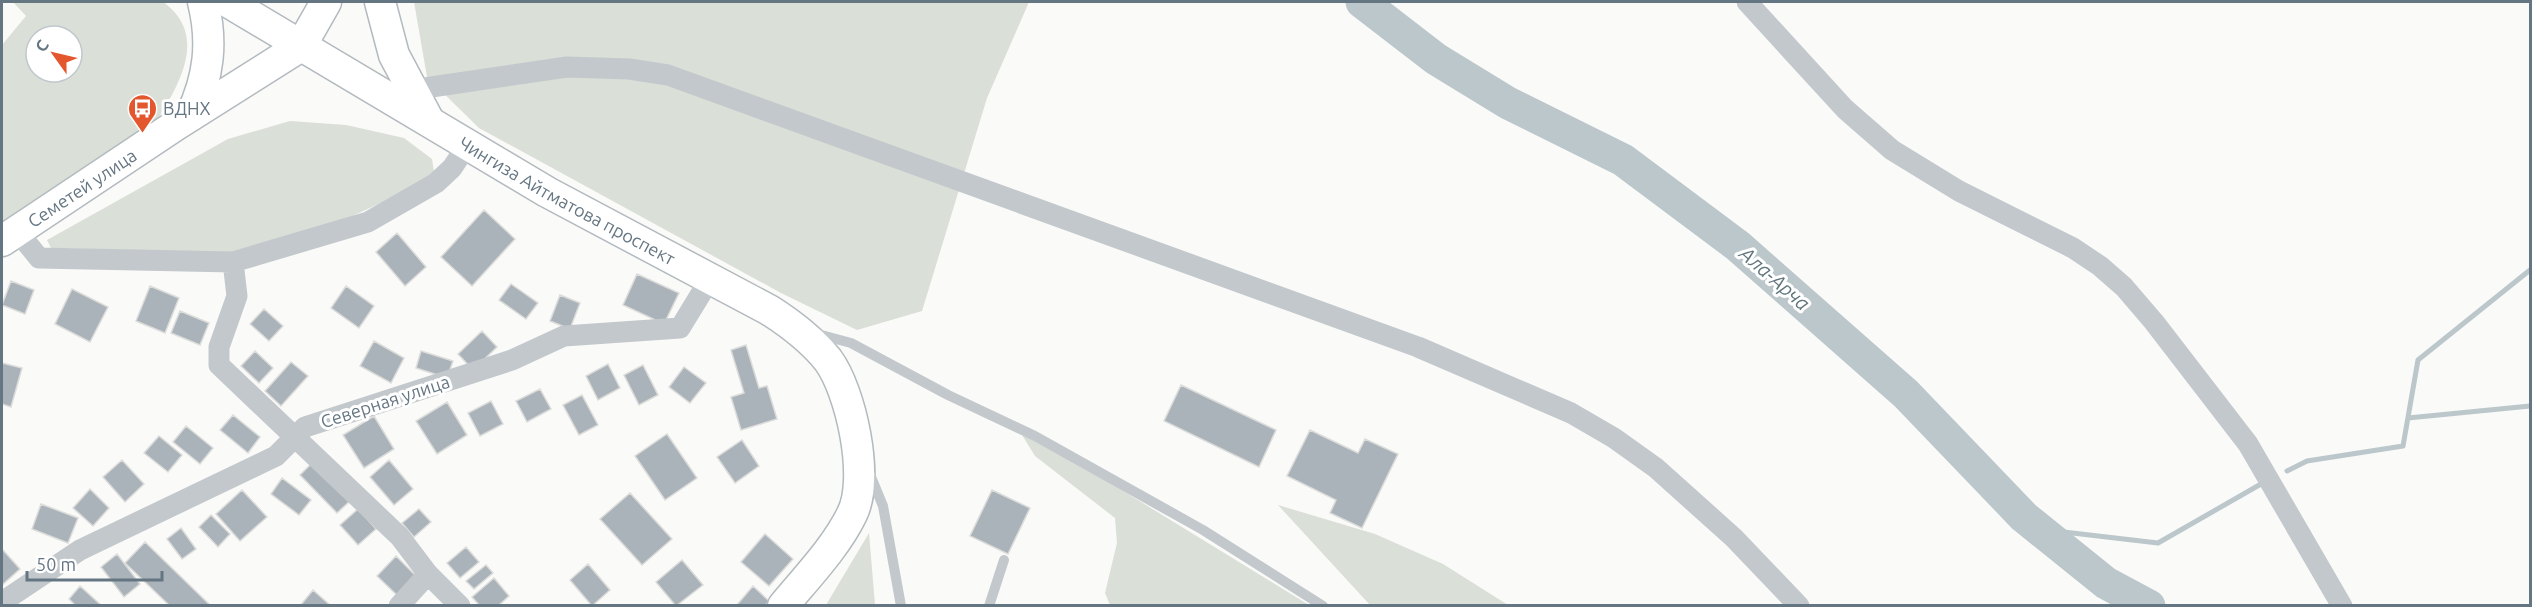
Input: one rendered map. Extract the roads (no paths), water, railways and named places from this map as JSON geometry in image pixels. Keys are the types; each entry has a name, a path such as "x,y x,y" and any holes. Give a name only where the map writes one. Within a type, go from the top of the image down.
{"main road":[{"path":"191,115 202,92 208,71 209,37 203,2"},
{"name":"Чингиза Айтматова проспект","path":"228,2 428,119 547,192 769,310 796,328 829,362 838,380 856,441 861,472 860,493 852,513 835,541 783,606"},
{"name":"Семетей улица","path":"9,236 191,115 301,46 326,2"},
{"path":"381,2 387,35 411,90 428,119"}],"street":[{"path":"1748,2 1845,109 1892,150 1959,191 2073,249 2100,266 2124,287 2154,322 2248,444 2342,606"},
{"path":"411,90 567,67 629,69 668,75 1418,347 1571,413 1614,438 1656,468 1725,530 1799,606"},
{"path":"9,236 39,258 233,262 368,222 436,183 452,168 468,144"},
{"path":"233,262 237,296 219,347 219,365 400,537 428,574 459,606"},
{"name":"Северная улица","path":"2,602 80,550 276,456 305,427 512,360 564,336 680,328 710,279"},
{"path":"399,606 428,574"}],"lane":[{"path":"796,328 851,343 948,395 1035,436 1203,530 1323,606"},
{"path":"856,441 883,506 902,606"},
{"path":"989,606 1004,560"}],"waterway":[{"name":"Ала-Арча","path":"1362,2 1436,59 1508,103 1623,160 1738,246 1906,394 2024,517 2106,583 2149,606"},
{"path":"2287,471 2307,461 2403,446 2418,360 2530,270"},
{"path":"2408,418 2530,406"},
{"path":"2038,529 2158,543 2261,484"}],"place":[{"name":"ВДНХ","path":"142,134"}]}
